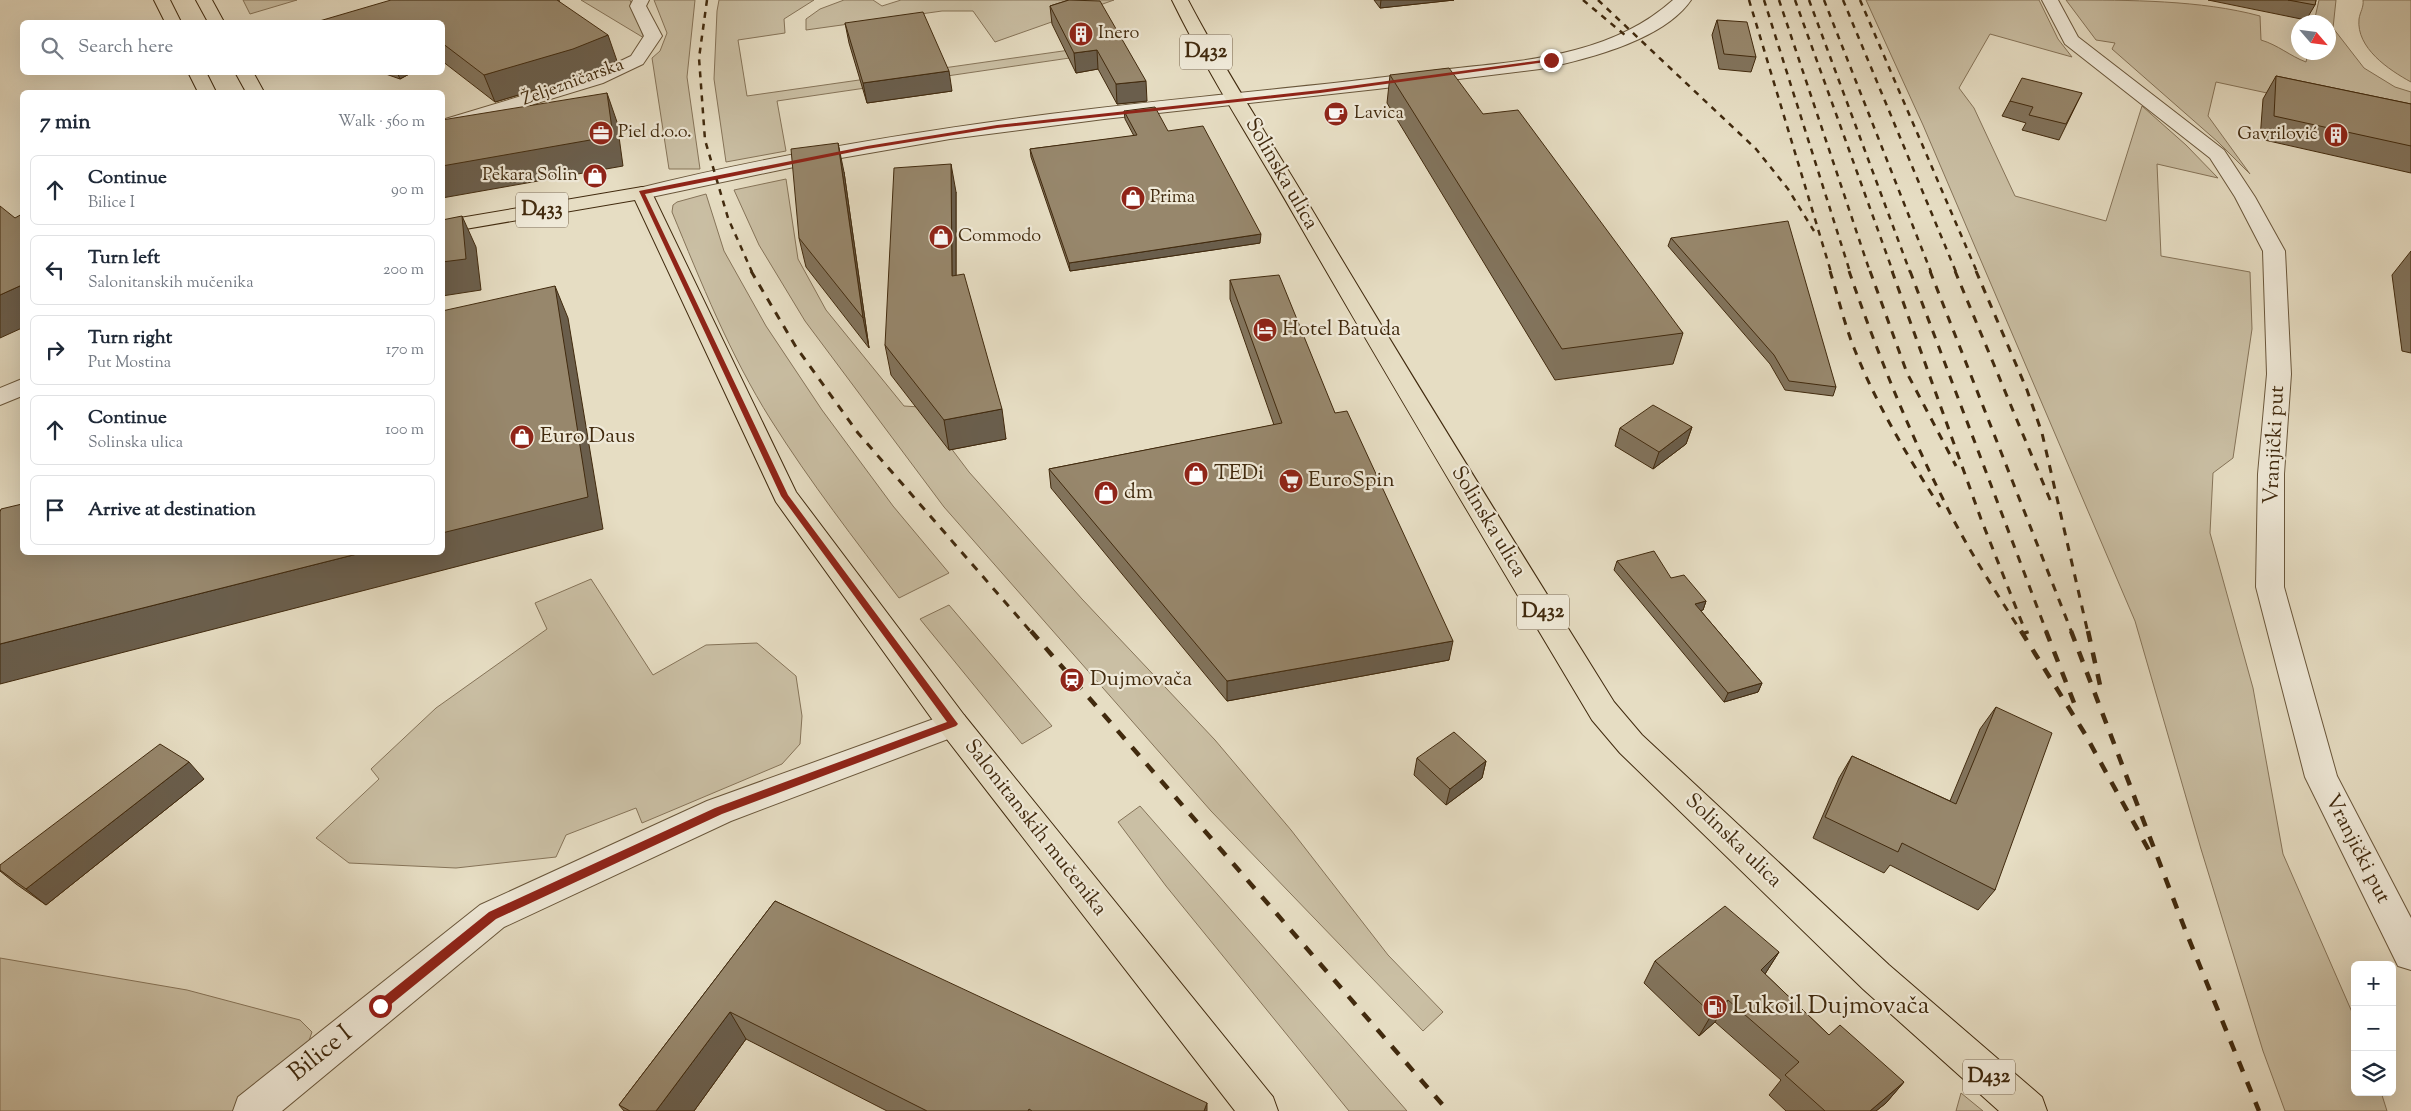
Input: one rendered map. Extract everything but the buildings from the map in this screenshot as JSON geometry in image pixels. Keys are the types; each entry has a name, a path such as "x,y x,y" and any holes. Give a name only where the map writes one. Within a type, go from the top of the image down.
{"main road":[{"path":"162,0 171,20"},
{"path":"204,0 215,20"},
{"name":"Solinska ulica","path":"1180,0 1206,52 1238,100 1407,389 1604,711 1631,744 1724,834 1949,1043 2028,1111"},
{"path":"198,75 206,90"},
{"path":"246,75 254,90"},
{"name":"D433","path":"445,226 642,193"},
{"name":"Salonitanskih mučenika","path":"642,193 785,496 953,724 1259,1111"}],"street":[{"name":"Željezničarska","path":"445,125 598,79 637,60 653,36 638,6 641,0"},
{"name":"Solinska ulica","path":"1238,100 1320,92 1580,54 1635,35 1663,18 1683,0"},
{"name":"Vranjički put","path":"2050,0 2071,40 2217,154 2245,196 2274,251 2279,374 2271,474 2270,587 2321,777 2411,954"},
{"path":"642,193 867,147 971,130 1238,100"},
{"path":"0,397 20,388"},
{"name":"Bilice I","path":"252,1111 492,916 719,811 953,724"}],"shaded area":[{"path":"243,0 297,0 250,14"},
{"path":"581,0 630,0 644,38"},
{"path":"654,0 695,0 687,77 700,169 669,169 652,58 660,51 667,33"},
{"path":"719,0 814,0 784,19 785,33 738,40 747,96 1119,43 1124,50 777,101 786,151 726,162 714,79"},
{"path":"844,0 873,0 882,6 901,0 1114,0 995,42 973,11 942,11 806,30 806,19 820,9"},
{"path":"1866,0 2039,0 2058,39 2072,57 1990,34 1959,88 1974,108 2015,196 2106,221 2142,106 2186,145 2218,178 2157,164 2161,256 2250,272 2252,329 2233,458 2213,473 2210,533 2253,688 2283,854 2351,1010 2351,1096 2382,1096 2387,1111 2285,1111 2263,1051 2201,849 2135,621 1923,125"},
{"path":"2066,0 2189,4 2260,16 2261,40 2291,55 2291,60 2306,62 2306,60 2336,60 2336,32 2364,68 2395,87 2411,92 2411,124 2216,82 2208,116 2250,174 2218,142 2112,49 2115,43 2096,40"},
{"path":"2319,0 2336,0 2334,15 2316,15"},
{"path":"2363,0 2411,0 2411,82 2393,71 2368,49 2359,30"},
{"path":"786,179 798,259 826,310 904,406 920,407 969,472 1082,599 1215,740 1291,830 1388,955 1443,1012 1423,1031 1211,811 944,507 805,321 759,245 734,190"},
{"path":"706,194 724,251 766,326 822,410 893,506 949,573 899,598 849,533 771,420 729,344 672,212 673,205 677,202"},
{"path":"591,579 653,675 706,645 757,643 796,676 802,716 800,744 782,764 642,823 636,808 566,835 556,857 456,868 349,863 316,838 379,779 371,769 436,708 547,629 535,603"},
{"path":"949,605 1052,726 1022,744 920,619"},
{"path":"1140,806 1407,1111 1349,1111 1166,886 1118,822"},
{"path":"0,958 187,990 300,1020 312,1032 306,1049 232,1111 0,1111"},
{"path":"1961,1093 1983,1111 1956,1111"}],"railway":[{"path":"707,0 699,58 705,140 728,218 752,272"},
{"path":"1583,0 1626,36"},
{"path":"1598,0 1756,149 1788,189 1814,231"},
{"path":"1749,0 1831,272"},
{"path":"1764,0 1850,272"},
{"path":"1779,0 1870,272"},
{"path":"1795,0 1893,272"},
{"path":"1809,0 1910,272"},
{"path":"1824,0 1931,272"},
{"path":"1843,0 1956,272"},
{"path":"1860,0 1977,272"},
{"path":"751,271 796,347 858,433 1032,633"},
{"path":"1830,271 1850,339 1872,389 1882,410 1940,507"},
{"path":"1849,271 1892,386 1929,471 1970,550 2022,633"},
{"path":"1870,271 1907,373 1956,466"},
{"path":"1892,271 1981,519 2026,633"},
{"path":"1910,271 2047,633"},
{"path":"1930,271 2072,633"},
{"path":"1955,271 2051,502"},
{"path":"1976,271 2027,390 2042,433 2088,633"},
{"path":"1031,631 1448,1111"},
{"path":"2021,631 2085,734 2152,856"},
{"path":"2046,631 2078,713"},
{"path":"2071,631 2186,932 2259,1111"},
{"path":"2088,631 2102,694"}],"place":[{"name":"Inero","path":"1081,34"},
{"name":"Lavica","path":"1336,114"},
{"name":"Piel d.o.o.","path":"601,133"},
{"name":"Gavrilović","path":"2336,135"},
{"name":"Pekara Solin","path":"595,176"},
{"name":"Prima","path":"1133,198"},
{"name":"Commodo","path":"941,237"},
{"name":"Hotel Batuda","path":"1265,330"},
{"name":"Euro Daus","path":"522,437"},
{"name":"TEDi","path":"1196,474"},
{"name":"EuroSpin","path":"1291,481"},
{"name":"dm","path":"1106,493"},
{"name":"Dujmovača","path":"1072,680"},
{"name":"Lukoil Dujmovača","path":"1715,1007"}],"route":[{"path":"380,1006 492,916 719,811 953,724 785,496 642,193 867,147 997,126 1320,92 1551,60"}]}
